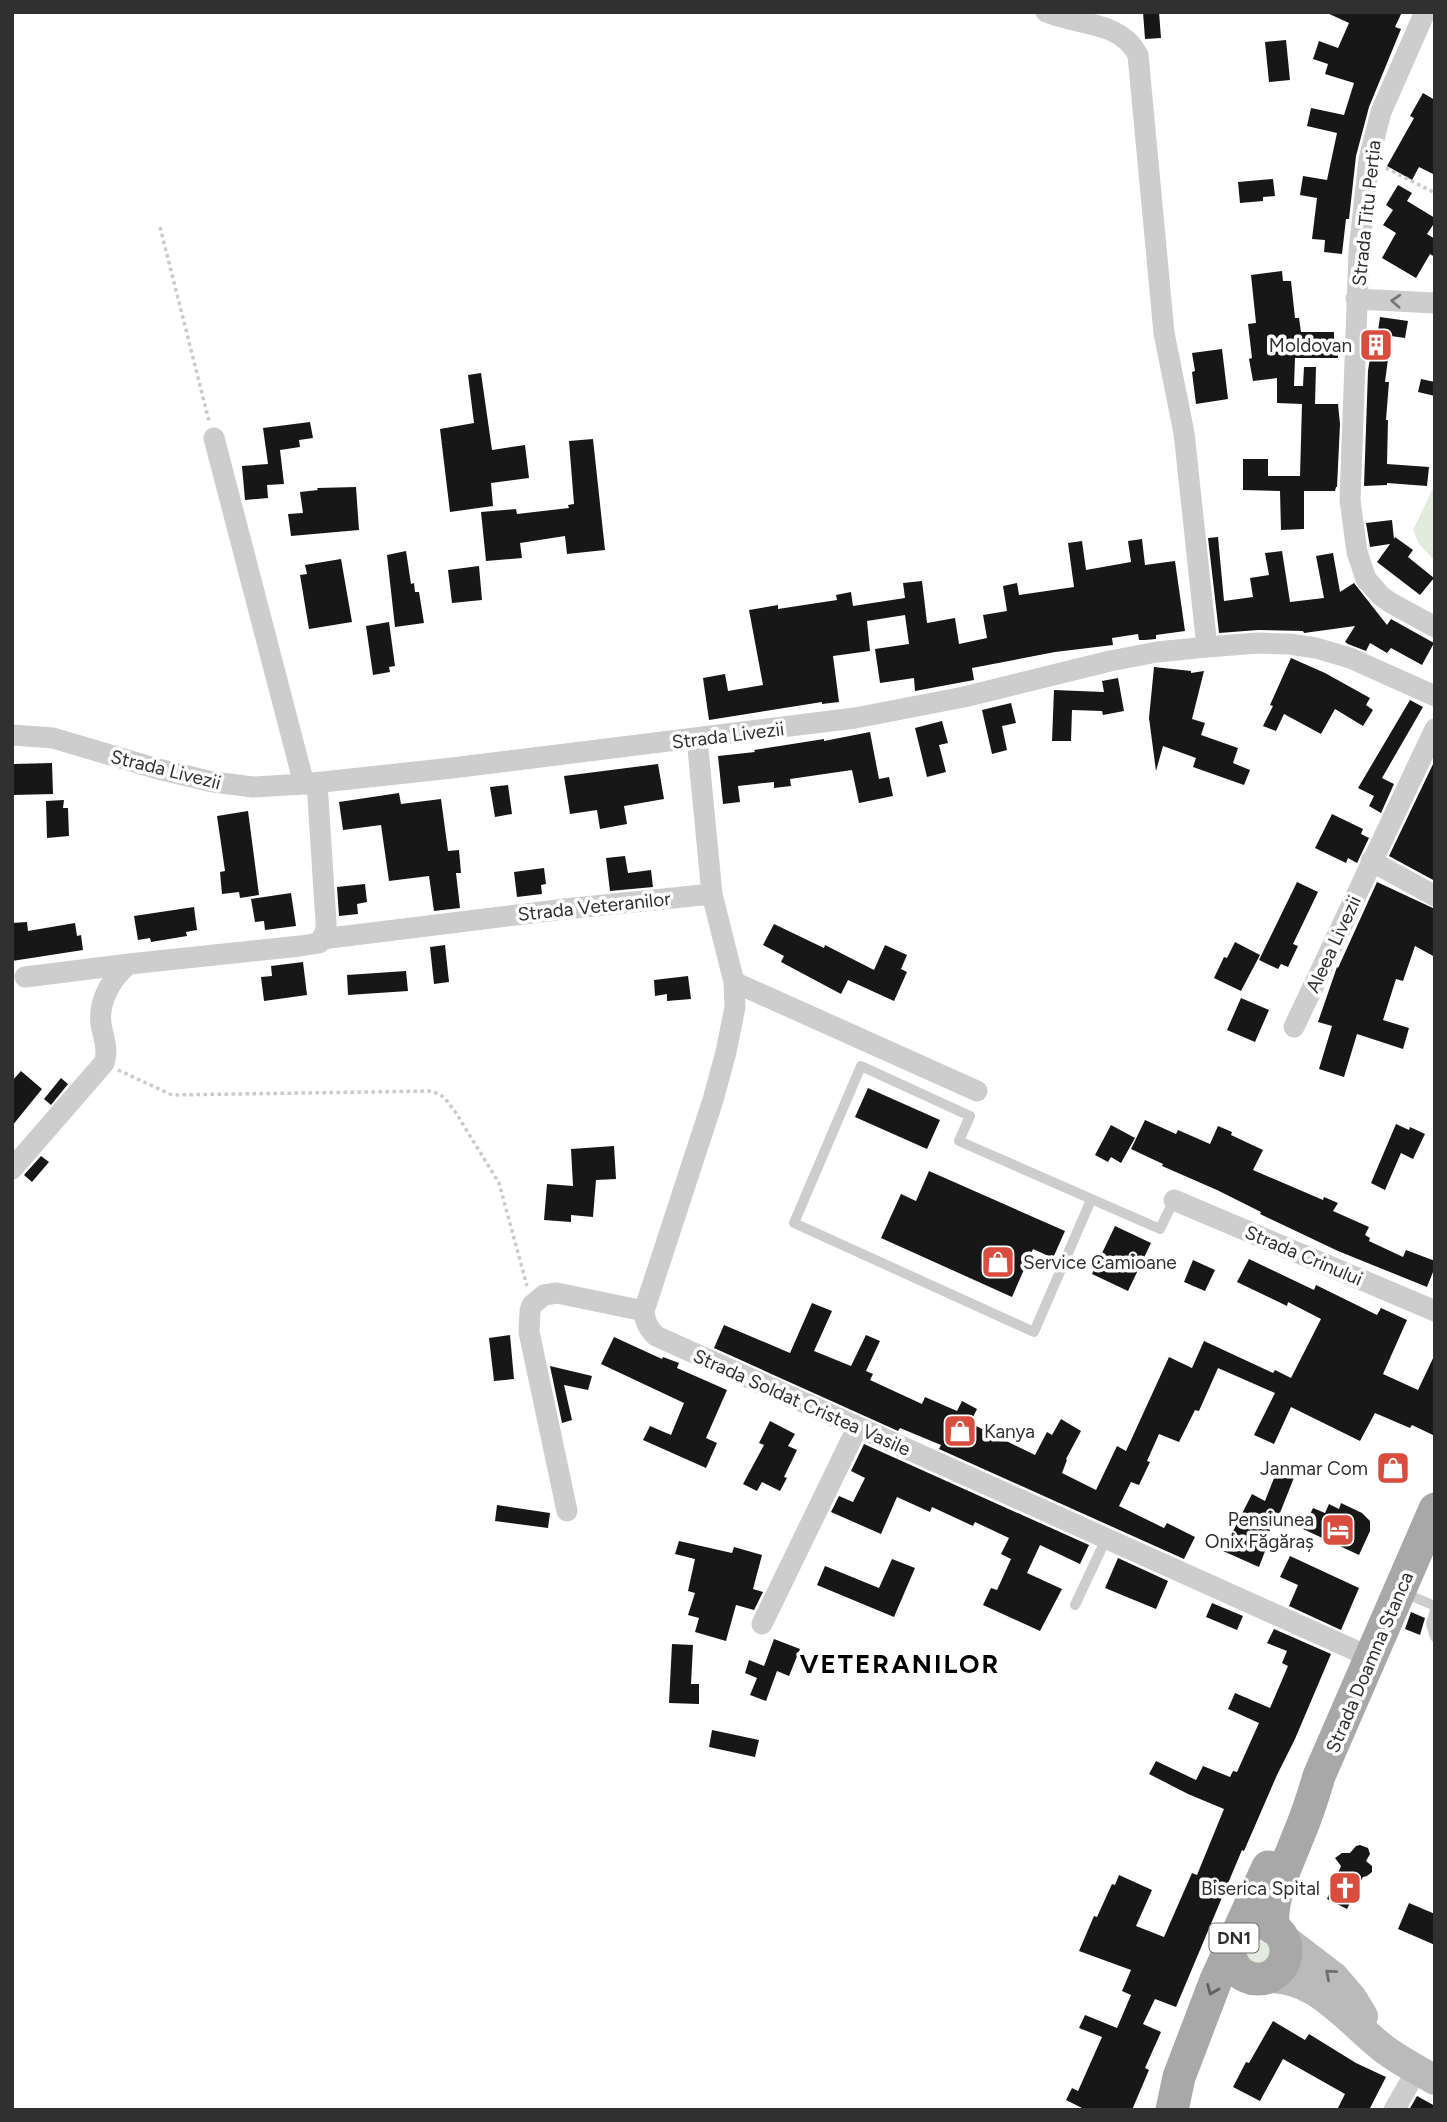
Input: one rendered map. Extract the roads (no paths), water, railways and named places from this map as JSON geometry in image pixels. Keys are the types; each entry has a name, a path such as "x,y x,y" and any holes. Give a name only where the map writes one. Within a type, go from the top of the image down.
{"main road":[{"name":"Strada Doamna Stanca","path":"1278,1933 1272,1907 1276,1893 1320,1776 1435,1508"},
{"name":"Strada Doamna Stanca","path":"1172,2110 1186,2057 1232,1942 1286,1831 1320,1776"},
{"name":"DN1","path":"1184,2110 1234,1997 1244,1985 1275,1973 1284,1963 1286,1955 1278,1933 1261,1924 1253,1924 1237,1933 1230,1951 1237,1969 1244,1975 1258,1979"}],"street":[{"path":"1046,12 1120,34 1138,55 1164,333 1184,433 1207,647"},
{"name":"Strada Titu Perția","path":"1425,12 1381,112 1369,159 1356,299 1350,500 1359,559 1366,579 1381,596 1435,627"},
{"name":"Strada Titu Perția","path":"1356,299 1435,303"},
{"path":"214,438 310,784 326,922 322,939"},
{"name":"Strada Livezii","path":"12,735 53,738 128,761 213,782 253,787 310,784 697,739 894,712 1157,652 1258,643 1316,648 1350,657 1435,696"},
{"name":"Aleea Livezii","path":"1294,1027 1435,729"},
{"path":"567,1511 531,1347 529,1320 532,1305 544,1295 557,1293 645,1311 720,1077 733,1020 734,982 712,894 697,739"},
{"path":"1371,861 1435,897"},
{"name":"Strada Veteranilor","path":"25,977 307,946 319,943 322,939 712,894"},
{"path":"12,1169 104,1063 106,1047 101,1019 103,1002 113,981 129,964"},
{"path":"734,982 976,1091"},
{"name":"Strada Crinului","path":"1174,1200 1435,1311"},
{"name":"Strada Soldat Cristea Vasile","path":"645,1311 646,1324 656,1336 1370,1657"},
{"path":"762,1624 857,1428"},
{"path":"1278,1933 1345,1989 1384,2049"},
{"path":"1258,1979 1286,1979 1322,1996 1384,2049 1426,2075 1394,2110"}],"lane":[{"path":"1091,1200 1034,1332 793,1223 861,1066 970,1116 959,1141 1091,1200 1160,1229 1174,1200"},
{"path":"1075,1605 1106,1539"},
{"path":"1399,1590 1435,1608 1431,1624 1435,1637"}],"place":[{"name":"Moldovan","path":"1376,345"},
{"name":"Service Camioane","path":"998,1262"},
{"name":"Kanya","path":"960,1431"},
{"name":"Janmar Com","path":"1393,1468"},
{"name":"Pensiunea Onix Făgăraș","path":"1338,1530"},
{"name":"Biserica Spital","path":"1345,1888"}],"district":[{"name":"VETERANILOR","path":"900,1664"}]}
